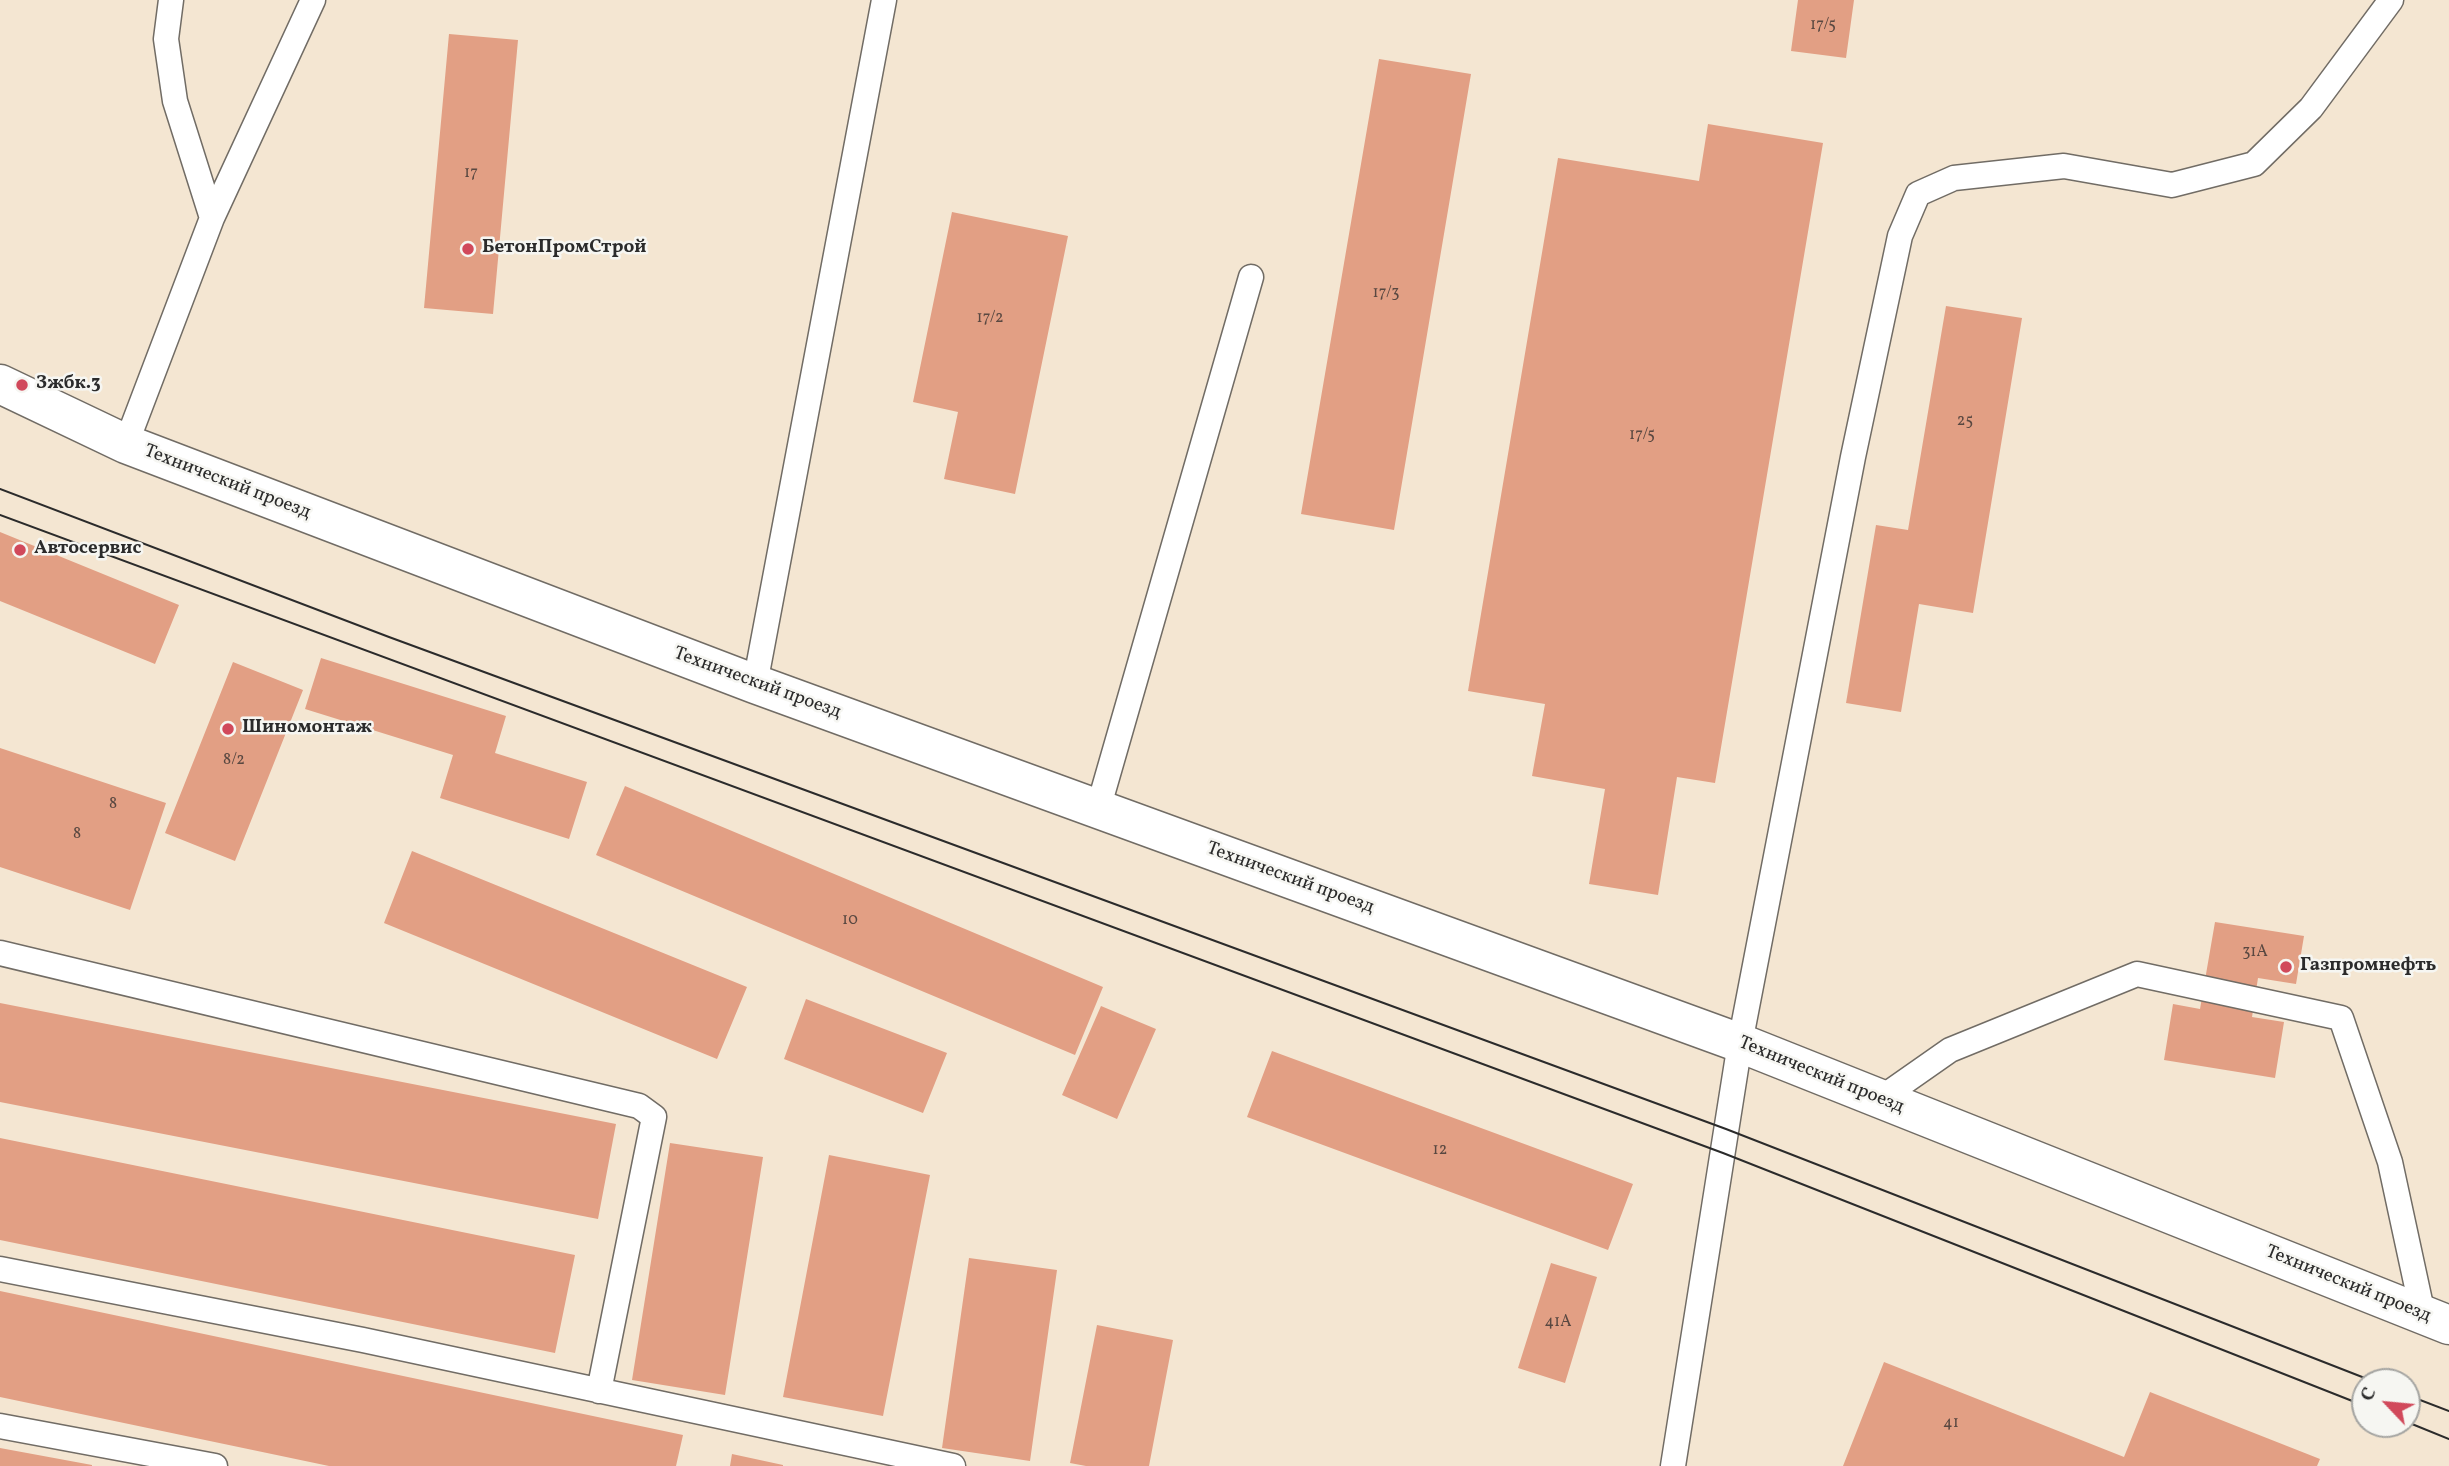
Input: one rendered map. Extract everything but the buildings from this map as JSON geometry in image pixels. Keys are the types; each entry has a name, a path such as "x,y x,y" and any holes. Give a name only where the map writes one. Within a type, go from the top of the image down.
{"street":[{"name":"Технический проезд","path":"0,384 126,444 755,684 1740,1043 2436,1320"}],"lane":[{"path":"171,0 166,39 175,102 212,218"},
{"name":"Технический проезд","path":"126,444 212,218 313,0"},
{"path":"755,684 884,0"},
{"path":"1673,1466 1740,1043 1853,457 1897,249 1918,194 1954,177 2064,166 2172,185 2254,164 2311,108 2391,0"},
{"path":"1098,809 1251,277"},
{"path":"0,953 639,1106 654,1117 599,1391"},
{"path":"1880,1099 1950,1050 2137,974 2341,1018 2390,1163 2436,1320"},
{"path":"0,1269 953,1466"},
{"path":"0,1426 215,1466"}],"tram line":[{"path":"0,489 389,637 1726,1129 2351,1373"},
{"path":"0,515 1723,1153 2351,1400"},
{"path":"2421,1400 2449,1411"},
{"path":"2421,1428 2449,1439"}],"place":[{"name":"БетонПромСтрой","path":"468,249"},
{"name":"Зжбк.3","path":"22,385"},
{"name":"Автосервис","path":"20,550"},
{"name":"Шиномонтаж","path":"228,729"},
{"name":"Газпромнефть","path":"2286,967"}]}
